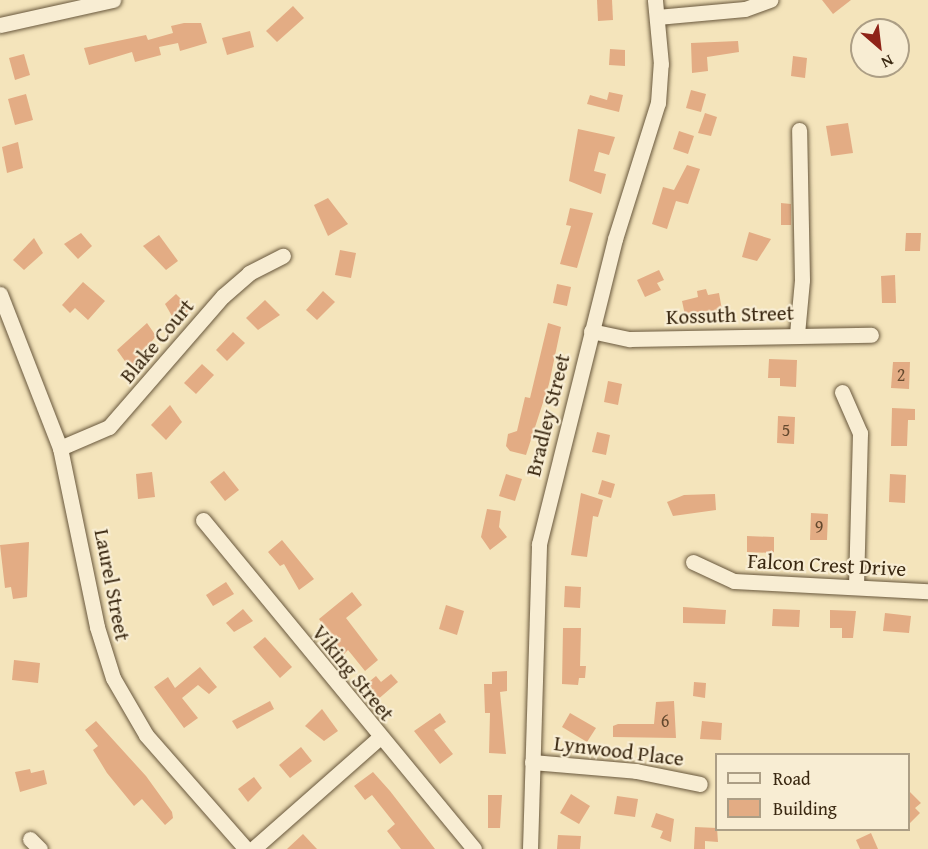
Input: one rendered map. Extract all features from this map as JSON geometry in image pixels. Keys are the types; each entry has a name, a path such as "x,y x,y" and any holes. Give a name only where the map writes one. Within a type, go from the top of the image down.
{"street":[{"path":"0,25 113,0"},
{"name":"Bradley Street","path":"530,849 537,553 591,331 658,103 661,64 655,0"},
{"path":"657,17 745,9 770,0"},
{"path":"797,334 802,280 799,130"},
{"name":"Blake Court","path":"60,448 109,427 223,296 249,273 283,256"},
{"name":"Laurel Street","path":"0,294 60,448 98,634 113,678 146,735 246,849"},
{"name":"Kossuth Street","path":"591,331 630,339 797,334 871,335"},
{"path":"843,393 860,433 856,585"},
{"name":"Viking Street","path":"203,520 379,738 474,849"},
{"name":"Falcon Crest Drive","path":"693,562 734,581 856,585 928,591"},
{"path":"253,849 379,738"},
{"name":"Lynwood Place","path":"532,762 636,771 700,784"}],"building":[{"path":"597,0 612,0 613,20 598,21"},
{"path":"822,0 851,0 833,14"},
{"path":"293,6 304,18 277,42 266,31"},
{"path":"201,23 207,43 180,51 178,43 159,47 161,55 135,62 132,52 89,65 84,48 146,35 148,40 173,33 171,26"},
{"path":"250,31 254,47 227,55 222,38"},
{"path":"738,41 739,52 707,57 708,71 692,73 691,43"},
{"path":"610,49 625,50 625,66 609,65"},
{"path":"24,54 30,75 15,80 9,58"},
{"path":"793,56 807,58 805,78 791,76"},
{"path":"691,90 706,94 701,112 686,108"},
{"path":"609,92 623,95 619,112 587,104 590,95 607,100"},
{"path":"26,94 33,120 15,125 8,99"},
{"path":"705,113 717,117 711,136 698,133"},
{"path":"848,123 853,153 831,156 826,126"},
{"path":"578,129 615,137 609,155 599,152 594,171 606,174 601,194 569,181"},
{"path":"679,131 694,136 688,154 673,149"},
{"path":"18,142 23,168 7,173 2,147"},
{"path":"687,165 700,169 688,204 676,201 667,229 652,224 663,187 674,190"},
{"path":"328,198 348,224 328,236 314,205"},
{"path":"781,203 791,204 791,225 781,225"},
{"path":"570,208 593,213 577,268 560,264 571,226 566,225"},
{"path":"749,232 771,239 757,261 742,257"},
{"path":"81,233 92,246 78,259 64,244"},
{"path":"906,233 921,233 920,251 905,251"},
{"path":"159,235 178,261 166,270 143,246"},
{"path":"34,238 43,253 24,270 13,260"},
{"path":"340,250 356,253 351,278 335,275"},
{"path":"659,270 664,280 657,283 661,290 645,297 637,280"},
{"path":"895,275 896,303 882,303 881,276"},
{"path":"83,282 105,301 88,320 75,308 70,313 62,305"},
{"path":"557,284 571,287 567,306 553,303"},
{"path":"706,289 708,295 719,293 722,310 685,315 682,301 698,297 697,291"},
{"path":"323,291 335,302 317,320 306,310"},
{"path":"176,294 191,309 176,323 165,304"},
{"path":"265,300 280,315 258,330 246,318"},
{"path":"147,323 156,336 148,346 149,353 132,365 127,364 117,350"},
{"path":"548,323 561,327 549,384 526,455 510,451 506,446 508,434 517,431 525,397 530,398"},
{"path":"233,332 245,343 227,361 216,350"},
{"path":"769,359 797,360 796,387 780,386 780,378 768,378"},
{"path":"893,362 910,362 909,389 891,388"},
{"path":"202,364 214,375 196,394 184,383"},
{"path":"608,381 622,384 618,405 604,402"},
{"path":"170,405 182,422 166,440 151,425"},
{"path":"892,408 915,409 915,420 908,420 907,446 891,446"},
{"path":"778,416 795,417 794,444 777,443"},
{"path":"597,432 610,435 606,455 592,452"},
{"path":"224,471 239,490 225,501 210,482"},
{"path":"152,472 155,497 138,499 136,474"},
{"path":"506,474 522,479 515,501 499,496"},
{"path":"890,474 906,475 905,503 889,502"},
{"path":"602,480 615,484 611,498 598,494"},
{"path":"581,493 603,500 598,517 593,516 587,557 571,555"},
{"path":"715,494 716,510 673,516 667,502 684,495"},
{"path":"487,509 501,511 499,527 507,537 490,550 481,537"},
{"path":"811,513 828,514 827,540 810,540"},
{"path":"747,536 774,537 774,553 747,552"},
{"path":"282,540 314,579 299,590 284,564 280,566 268,552"},
{"path":"29,542 27,597 13,599 11,587 5,588 0,545"},
{"path":"226,582 234,594 213,606 206,595"},
{"path":"565,586 581,587 580,608 564,607"},
{"path":"352,592 362,605 346,618 378,660 365,671 348,650 344,654 319,619"},
{"path":"446,605 464,611 457,635 439,629"},
{"path":"683,607 726,610 725,624 683,623"},
{"path":"243,609 253,621 234,632 226,623"},
{"path":"773,609 800,610 799,627 772,626"},
{"path":"830,610 856,611 853,638 842,638 842,628 830,628"},
{"path":"885,613 911,616 909,633 883,631"},
{"path":"563,628 581,628 580,666 586,666 585,678 579,678 578,685 562,684"},
{"path":"265,637 292,667 280,678 253,647"},
{"path":"14,660 40,663 38,683 12,680"},
{"path":"200,667 217,687 209,694 198,685 182,698 198,718 184,728 154,687 168,677 175,688"},
{"path":"507,671 507,691 500,692 506,754 489,753 490,713 485,713 484,684 492,684 492,672"},
{"path":"391,674 398,682 376,701 364,686 376,676 381,682"},
{"path":"694,682 706,683 705,698 693,696"},
{"path":"270,701 274,709 237,729 232,721"},
{"path":"674,701 676,738 613,737 613,726 618,724 654,724 656,702"},
{"path":"322,709 338,731 324,741 305,726"},
{"path":"440,713 446,722 434,730 453,754 440,764 414,731"},
{"path":"570,713 596,728 587,742 562,727"},
{"path":"96,721 146,776 172,812 173,818 165,825 142,799 134,806 107,773 93,750 98,746 85,730"},
{"path":"702,721 722,723 721,740 700,739"},
{"path":"301,747 312,761 290,778 279,765"},
{"path":"30,769 31,773 44,770 47,784 20,792 15,772"},
{"path":"373,772 435,849 401,849 387,831 395,824 372,795 365,800 354,786"},
{"path":"254,777 262,788 248,802 238,789"},
{"path":"910,792 921,803 915,808 920,813 910,823"},
{"path":"571,794 590,806 579,824 560,813"},
{"path":"488,795 502,795 500,828 488,828"},
{"path":"617,796 638,799 635,817 614,814"},
{"path":"656,813 674,819 671,842 660,838 663,831 651,827"},
{"path":"695,827 715,828 718,842 705,841 705,849 694,849"},
{"path":"871,833 878,849 860,849 856,840"},
{"path":"303,834 317,849 287,849"},
{"path":"558,835 581,836 580,849 557,849"}]}
